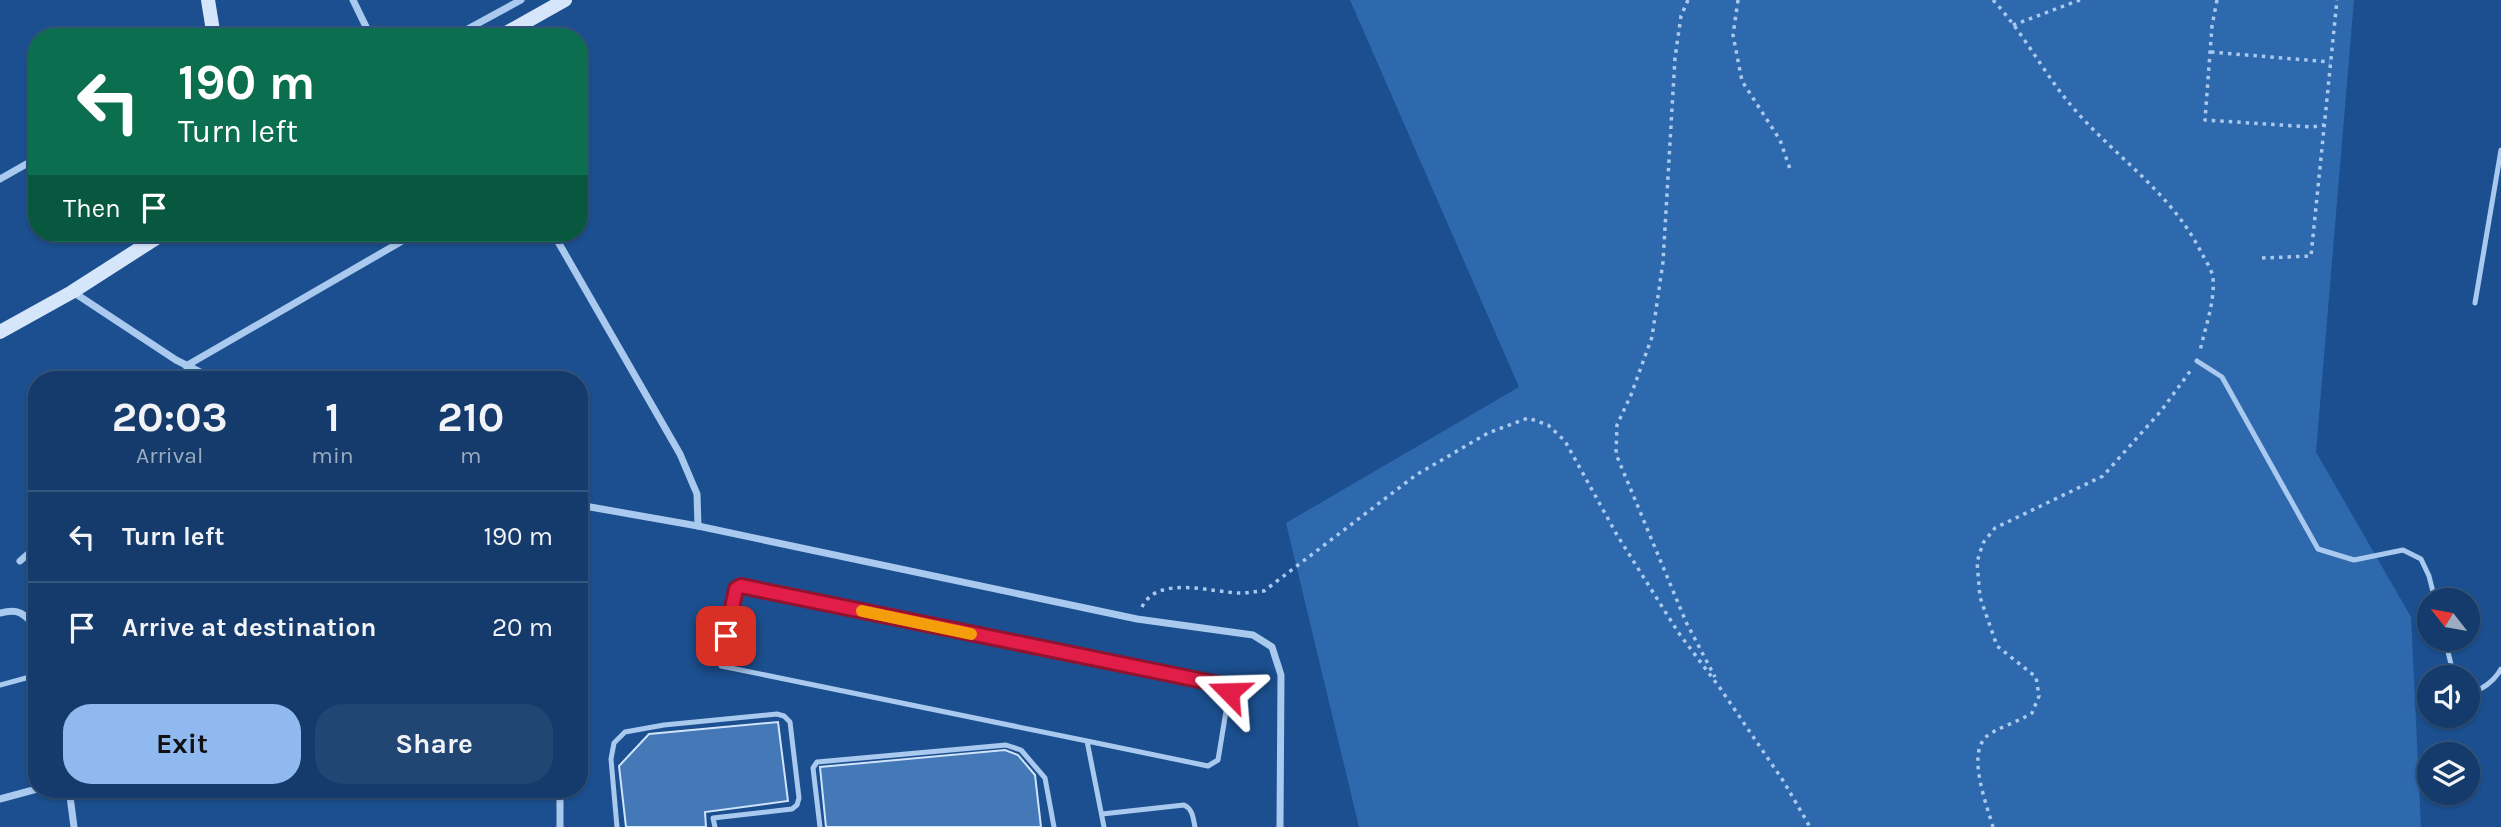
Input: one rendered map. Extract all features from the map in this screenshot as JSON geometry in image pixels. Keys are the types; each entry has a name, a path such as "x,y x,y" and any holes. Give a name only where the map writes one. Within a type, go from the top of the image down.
{"street":[{"path":"208,0 213,28"},
{"path":"353,0 367,28"},
{"path":"515,28 565,0"},
{"path":"469,28 516,1"},
{"path":"0,179 28,163"},
{"path":"0,332 72,292 150,242"},
{"path":"186,366 400,242"},
{"path":"558,242 680,454 697,494 698,526"},
{"path":"72,292 197,371"},
{"path":"588,507 698,526 1137,619 1253,635 1272,647 1281,675 1280,827"},
{"path":"20,561 28,554"},
{"path":"0,613 12,610 28,620"},
{"path":"0,799 28,791"},
{"path":"70,798 74,827"},
{"path":"560,798 560,827"}],"lane":[{"path":"2475,303 2501,150"},
{"path":"2197,362 2222,377 2318,550 2354,560 2403,550 2421,559 2432,588"},
{"path":"741,586 1227,687 1229,692 1218,760 1214,764 1208,766 1087,741 721,666 720,659 736,589 741,586"},
{"path":"2480,688 2496,679 2501,669"},
{"path":"0,685 28,678"},
{"path":"617,827 611,759 614,743 625,732 664,725 778,714 784,716 790,722 799,798 797,805 792,809 713,818 715,827"},
{"path":"1087,741 1104,827"},
{"path":"820,827 813,768 817,762 1006,745 1021,750 1045,778 1054,827"},
{"path":"1102,814 1184,805 1189,807 1195,827"}],"path":[{"path":"1688,0 1681,16 1675,58 1663,262 1652,337 1617,425 1616,454 1681,610 1720,688"},
{"path":"1738,0 1733,35 1742,81 1780,140 1790,169"},
{"path":"1993,0 2070,103 2099,135 2155,187 2192,232 2213,276 2209,310 2197,362 2161,411 2103,476 1995,528 1983,543 1977,562 1980,597 1997,646 2036,677 2039,696 2032,713 1987,736 1979,749 1978,773 1993,827"},
{"path":"2013,24 2080,0"},
{"path":"2217,0 2205,120 2312,127 2325,125"},
{"path":"2263,258 2311,256 2337,0"},
{"path":"2211,52 2331,62"},
{"path":"1137,619 1146,599 1163,590 1186,587 1240,593 1264,591 1416,475 1488,433 1528,418 1548,425 1565,440 1617,535 1678,632 1784,782 1810,827"}],"shaded area":[{"path":"1350,0 2354,0 2316,452 2411,617 2417,805 2420,805 2421,827 1359,827 1286,523 1519,387"}],"building":[{"path":"778,722 788,801 705,812 706,827 626,827 619,766 649,734"},
{"path":"1005,750 1018,755 1035,775 1041,827 826,827 820,767"}],"slow traffic":[{"path":"862,611 971,634"}],"route":[{"path":"726,636 736,589 741,586 1223,685 1229,692"}]}
